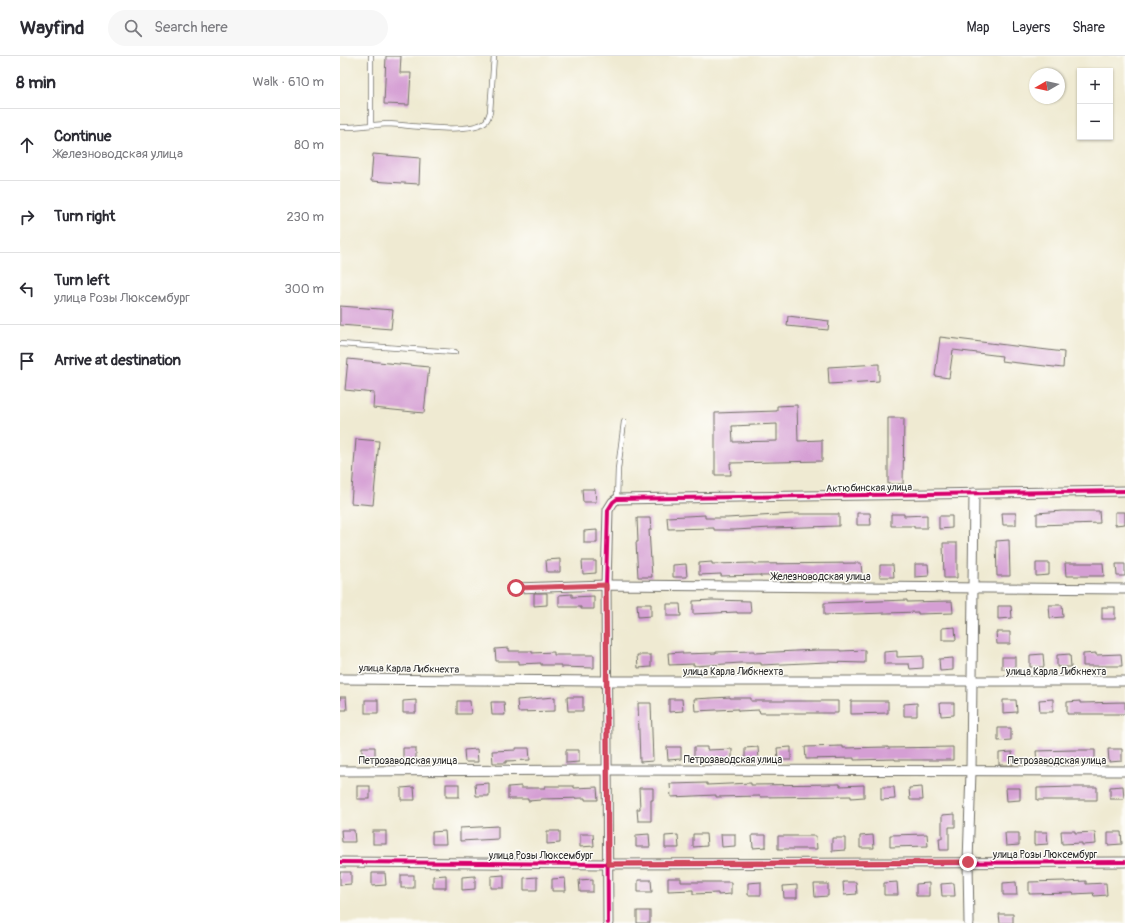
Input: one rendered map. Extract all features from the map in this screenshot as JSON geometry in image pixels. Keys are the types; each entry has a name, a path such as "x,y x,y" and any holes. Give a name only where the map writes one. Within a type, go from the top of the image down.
{"street":[{"name":"Актюбинская улица","path":"615,501 1125,491"},
{"path":"969,923 968,862 972,771 974,493"},
{"path":"608,923 606,585 608,510 615,501"},
{"name":"Железноводская улица","path":"516,588 606,585 1125,589"},
{"name":"улица Карла Либкнехта","path":"340,679 972,682 1125,681"},
{"name":"Петрозаводская улица","path":"340,771 1125,771"},
{"name":"улица Розы Люксембург","path":"340,862 608,864 1125,862"}],"lane":[{"path":"371,56 371,125"},
{"path":"340,128 389,124 422,127 465,127 481,124 487,120 490,112 494,56"},
{"path":"340,344 455,352"},
{"path":"615,501 624,422"}],"building":[{"path":"386,56 401,56 400,73 411,73 409,105 384,104"},
{"path":"373,154 420,158 419,184 371,181"},
{"path":"340,306 393,310 391,329 340,325"},
{"path":"788,316 829,321 828,330 787,326"},
{"path":"940,337 1064,352 1063,368 1001,361 1002,356 953,350 949,378 935,376"},
{"path":"348,359 429,367 424,413 373,408 374,393 345,390"},
{"path":"879,364 879,381 829,384 828,367"},
{"path":"797,405 798,441 822,440 822,461 730,463 731,475 715,475 715,413 777,411 777,406","holes":["777,424 777,441 733,442 732,426"]},
{"path":"888,418 904,418 903,484 888,484"},
{"path":"356,439 379,441 373,505 351,503"},
{"path":"582,489 595,489 596,502 583,502"},
{"path":"1099,511 1100,523 1037,525 1037,513"},
{"path":"1115,512 1125,512 1125,524 1115,525"},
{"path":"857,513 870,513 871,525 857,525"},
{"path":"1002,513 1016,513 1016,525 1003,525"},
{"path":"793,514 839,514 839,526 735,530 714,530 714,528 668,529 667,517 705,515 705,518 727,518"},
{"path":"891,514 904,514 904,516 927,515 927,528 914,528 914,526 891,526"},
{"path":"939,516 952,516 952,528 939,529"},
{"path":"637,518 650,518 651,530 649,530 652,577 638,577 636,542 638,542"},
{"path":"597,530 597,543 584,543 584,531"},
{"path":"1009,540 1010,576 997,576 996,541"},
{"path":"943,543 957,543 957,578 944,578"},
{"path":"560,559 560,572 547,572 546,560"},
{"path":"582,561 596,561 596,573 583,574"},
{"path":"712,562 712,564 861,563 862,575 699,575 699,563"},
{"path":"1036,563 1049,563 1049,575 1036,576"},
{"path":"1065,563 1103,563 1104,576 1066,576"},
{"path":"686,564 687,577 673,577 673,565"},
{"path":"915,564 928,564 929,576 915,577"},
{"path":"1116,564 1125,564 1125,576 1117,576"},
{"path":"880,565 893,565 894,577 880,577"},
{"path":"534,593 547,593 547,605 534,606"},
{"path":"572,594 572,597 594,596 594,609 581,609 581,607 559,607 559,595"},
{"path":"907,600 907,602 952,601 953,613 918,614 918,612 824,615 824,603"},
{"path":"693,601 750,601 751,613 737,612 693,614"},
{"path":"637,604 651,604 651,616 638,617"},
{"path":"667,604 680,604 681,616 667,616"},
{"path":"1049,605 1062,605 1063,617 1050,618"},
{"path":"998,606 1011,606 1012,618 998,619"},
{"path":"1102,607 1115,607 1115,619 1102,619"},
{"path":"955,627 956,640 942,640 942,628"},
{"path":"996,632 1010,632 1010,644 997,644"},
{"path":"509,648 509,651 532,651 532,653 554,652 554,655 594,655 594,668 561,667 561,665 541,665 541,663 519,664 519,661 496,661 495,649"},
{"path":"818,650 865,650 865,663 827,662 761,665 761,663 741,663 694,666 694,664 669,665 668,653 682,652 682,654 754,651 754,653"},
{"path":"897,651 897,657 923,656 923,668 910,669 909,664 884,664 884,652"},
{"path":"1096,653 1096,655 1121,654 1122,666 1083,666 1083,654"},
{"path":"1043,654 1044,667 1030,667 1030,655"},
{"path":"1070,654 1071,667 1057,667 1057,655"},
{"path":"637,655 651,655 651,667 638,668"},
{"path":"1002,657 1015,657 1015,669 1002,669"},
{"path":"953,658 953,670 940,671 939,659"},
{"path":"340,697 346,697 347,710 340,710"},
{"path":"555,697 555,711 518,712 517,700"},
{"path":"567,697 583,697 583,711 568,711"},
{"path":"730,697 751,698 751,701 838,701 838,713 760,713 759,710 738,711 738,709 695,711 694,699"},
{"path":"669,699 682,699 683,711 669,712"},
{"path":"1053,699 1053,712 1040,712 1039,700"},
{"path":"365,700 378,700 378,713 365,713"},
{"path":"416,700 416,713 403,713 403,701"},
{"path":"1003,700 1016,700 1017,712 1003,713"},
{"path":"457,701 470,701 471,714 457,714"},
{"path":"851,701 888,701 888,713 851,714"},
{"path":"1080,701 1080,703 1125,702 1125,714 1067,714 1067,702"},
{"path":"491,702 504,702 505,715 492,715"},
{"path":"638,703 651,703 653,761 640,762"},
{"path":"917,703 917,716 904,716 904,704"},
{"path":"940,703 954,703 954,715 941,716"},
{"path":"998,728 1011,728 1011,740 998,741"},
{"path":"843,746 843,748 953,747 953,760 854,760 854,758 806,759 805,747"},
{"path":"362,747 375,747 375,759 362,760"},
{"path":"667,747 681,747 681,759 668,760"},
{"path":"694,747 707,747 707,750 732,749 732,762 718,762 718,759 694,760"},
{"path":"758,747 759,760 745,760 745,748"},
{"path":"791,747 791,760 778,760 777,748"},
{"path":"403,748 416,748 416,760 403,761"},
{"path":"516,748 529,748 530,760 493,763 492,751 516,750"},
{"path":"477,749 478,762 465,762 464,750"},
{"path":"1108,749 1122,749 1122,761 1109,762"},
{"path":"566,750 579,750 579,762 566,763"},
{"path":"1095,750 1095,762 1037,763 1036,751"},
{"path":"1012,752 1013,765 999,765 999,753"},
{"path":"489,783 489,796 476,796 475,784"},
{"path":"707,783 707,785 751,783 751,785 864,785 864,797 716,797 716,795 671,797 670,784"},
{"path":"446,784 459,784 459,797 446,797"},
{"path":"357,786 370,786 370,799 357,799"},
{"path":"521,786 521,788 545,788 545,786 574,786 574,788 597,787 598,800 585,800 585,798 541,799 528,801 528,799 508,799 508,787"},
{"path":"1123,786 1124,799 1110,799 1110,787"},
{"path":"414,787 415,800 401,800 401,788"},
{"path":"881,787 894,787 895,799 881,800"},
{"path":"922,787 923,800 910,800 909,788"},
{"path":"1097,787 1097,800 1037,800 1037,788"},
{"path":"639,788 653,788 653,800 651,800 651,821 638,821 637,809 640,809"},
{"path":"1006,788 1020,788 1020,800 1007,801"},
{"path":"955,814 955,827 949,827 949,850 940,850 939,838 942,838 942,815"},
{"path":"498,826 498,839 460,841 460,828"},
{"path":"341,830 354,830 355,842 342,842"},
{"path":"373,831 386,831 386,844 373,844"},
{"path":"445,831 446,844 432,844 432,832"},
{"path":"547,831 560,831 560,843 547,844"},
{"path":"1061,831 1075,831 1075,833 1095,832 1096,844 1062,844"},
{"path":"1034,832 1047,832 1048,844 1034,845"},
{"path":"1108,832 1121,832 1122,844 1108,845"},
{"path":"1005,833 1019,833 1019,845 1006,846"},
{"path":"580,834 593,834 594,846 580,847"},
{"path":"649,834 650,847 636,847 636,835"},
{"path":"693,834 706,834 707,846 693,847"},
{"path":"721,834 735,834 735,846 722,847"},
{"path":"927,834 928,846 890,847 890,835"},
{"path":"678,835 679,848 665,848 665,836"},
{"path":"752,835 766,835 766,847 753,848"},
{"path":"873,835 874,848 860,848 860,836"},
{"path":"778,836 816,836 817,849 778,849"},
{"path":"832,838 845,838 845,850 832,851"},
{"path":"340,872 351,872 351,884 340,885"},
{"path":"372,873 385,873 386,885 372,886"},
{"path":"401,875 414,875 414,888 401,888"},
{"path":"446,875 446,888 433,888 433,876"},
{"path":"504,875 504,888 491,888 491,876"},
{"path":"475,876 475,889 462,890 462,877"},
{"path":"537,877 537,890 524,890 524,878"},
{"path":"565,878 566,891 552,891 552,879"},
{"path":"668,878 681,878 681,882 731,882 731,894 693,894 693,890 668,891"},
{"path":"593,879 593,892 580,892 579,880"},
{"path":"638,880 651,880 652,892 638,892"},
{"path":"1086,881 1086,884 1106,883 1107,895 1094,896 1093,893 1029,894 1029,882"},
{"path":"761,882 761,895 748,895 748,883"},
{"path":"843,882 856,882 857,894 844,895"},
{"path":"897,882 898,895 884,895 884,883"},
{"path":"1016,882 1017,895 1003,895 1003,883"},
{"path":"929,883 929,896 916,896 916,884"},
{"path":"954,883 955,896 942,896 941,884"},
{"path":"814,884 828,884 828,896 815,897"},
{"path":"797,885 797,898 784,898 783,886"},
{"path":"637,911 650,911 650,923 637,923"},
{"path":"999,914 1013,914 1013,923 1000,923"}],"cycle path":[{"path":"608,923 606,585 608,510 613,502 617,499 1125,491"},
{"path":"340,862 608,864 1125,862"}],"route":[{"path":"516,588 606,585 608,864 968,862"}]}
